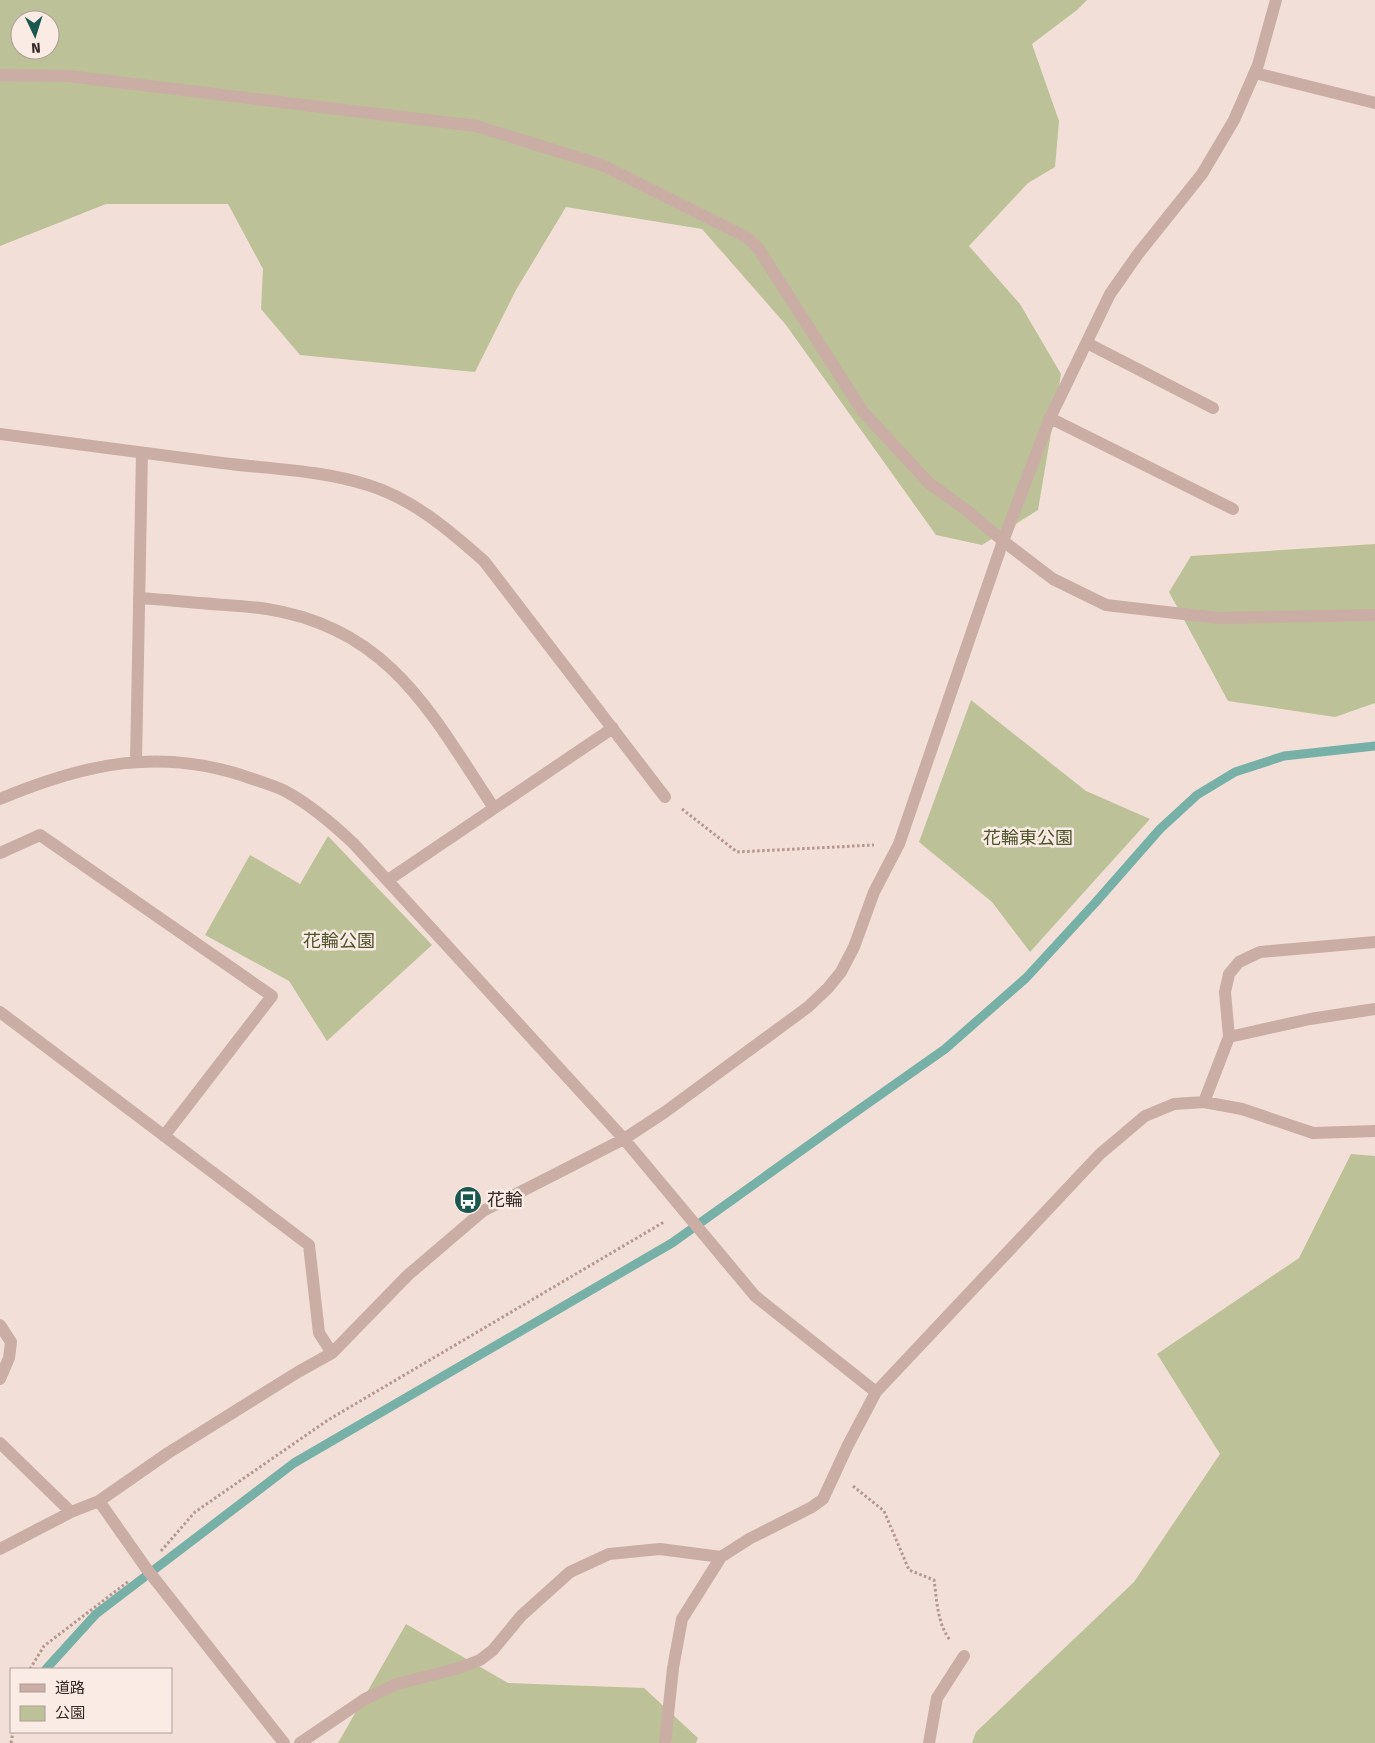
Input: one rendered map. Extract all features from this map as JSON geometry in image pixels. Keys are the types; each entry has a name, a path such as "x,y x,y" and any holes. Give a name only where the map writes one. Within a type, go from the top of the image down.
{"street":[{"path":"1,1548 71,1512 99,1500 168,1452 332,1353 408,1275 483,1211 624,1139 665,1112 808,1007 828,988 841,972 854,947 874,892 899,844 1002,541 1050,418 1110,294 1138,254 1202,174 1234,120 1255,73 1276,0"},
{"path":"1255,73 1375,103"},
{"path":"0,75 68,76 476,126 602,165 748,238 758,248 863,412 929,483 1053,579 1106,605 1218,618 1375,615"},
{"path":"1087,343 1213,408"},
{"path":"1050,418 1233,509"},
{"path":"0,434 142,454 319,474 368,485 412,504 451,532 484,561 665,797"},
{"path":"136,761 142,454"},
{"path":"139,598 267,609 307,618 346,634 376,653 402,678 428,709 494,808"},
{"path":"388,880 612,728"},
{"path":"0,799 34,785 89,768 136,761 189,762 236,773 284,791 321,814 354,844 388,880 624,1139 755,1296 876,1392"},
{"path":"0,853 40,835 272,996 164,1136"},
{"path":"1204,1102 1229,1037 1225,992 1229,974 1239,962 1260,952 1375,942"},
{"path":"1229,1037 1310,1019 1375,1009"},
{"path":"0,1012 309,1245 319,1333 332,1353"},
{"path":"665,1743 673,1668 682,1619 721,1557 749,1539 812,1508 823,1499 876,1392 1100,1154 1145,1116 1174,1104 1204,1102 1242,1109 1313,1132 1348,1133 1375,1131"},
{"path":"0,1325 11,1342 9,1358 0,1379"},
{"path":"0,1443 71,1512"},
{"path":"99,1500 146,1568 284,1743"},
{"path":"300,1743 365,1699 397,1684 459,1668 480,1660 493,1650 521,1616 570,1572 609,1554 660,1549 721,1557"},
{"path":"930,1743 937,1698 964,1656"}],"path":[{"path":"665,797 737,852 899,844"},
{"path":"31,1668 44,1646 146,1568 194,1512 328,1420 684,1210"},
{"path":"836,1472 884,1511 909,1570 934,1580 944,1631 964,1656"}],"green space":[{"path":"0,0 1087,0 1077,10 1032,44 1059,121 1055,167 1028,183 969,246 1020,304 1061,374 1038,510 982,545 936,535 786,325 702,229 566,207 516,290 475,372 300,355 261,309 263,269 228,204 106,204 0,246"},
{"path":"1375,544 1375,703 1335,717 1228,701 1169,592 1191,556"},
{"name":"花輪東公園","path":"971,700 1086,791 1150,819 1030,952 992,902 919,842"},
{"name":"花輪公園","path":"328,836 432,945 327,1041 289,981 205,935 250,855 300,884"},
{"path":"1351,1154 1375,1156 1375,1743 972,1743 976,1732 1134,1582 1220,1454 1157,1354 1299,1258"},
{"path":"406,1624 508,1683 644,1688 698,1738 696,1743 338,1743"}],"waterway":[{"path":"47,1668 96,1614 294,1463 672,1243 945,1049 1026,978 1160,829 1197,795 1235,772 1284,756 1375,746"}],"place":[{"name":"花輪","path":"468,1200"}]}
